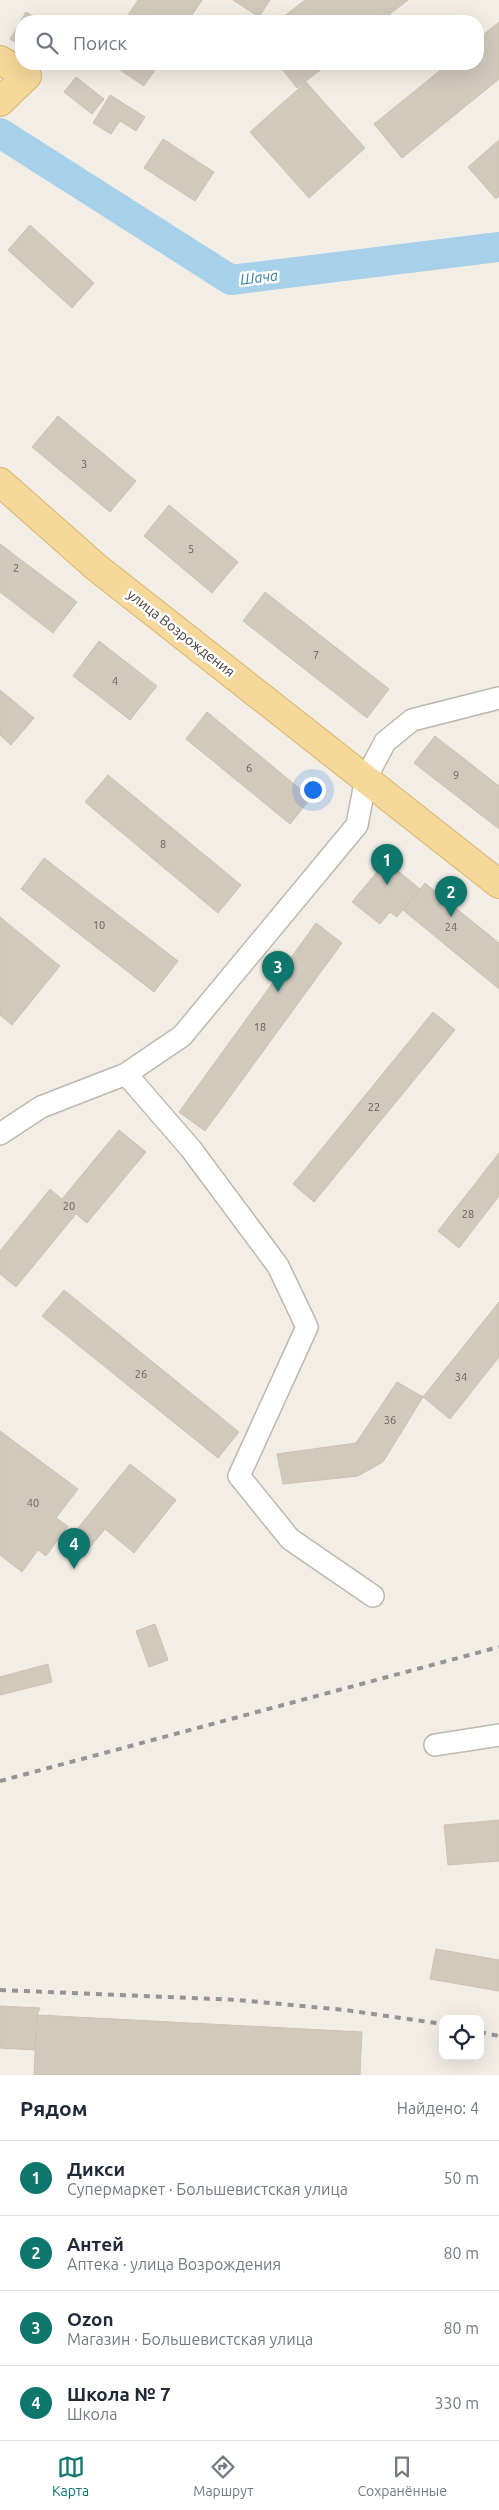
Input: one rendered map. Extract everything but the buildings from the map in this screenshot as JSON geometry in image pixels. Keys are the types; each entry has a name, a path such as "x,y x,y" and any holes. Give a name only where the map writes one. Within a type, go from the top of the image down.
{"main road":[{"path":"0,60 12,89"},
{"name":"улица Возрождения","path":"0,482 96,567 499,884"}],"street":[{"path":"0,1134 41,1107 126,1074 182,1036 357,825 366,778 385,742 412,720 499,698"},
{"path":"126,1074 190,1149 278,1266 307,1327 238,1476 290,1540 373,1596"},
{"path":"435,1745 499,1735"}],"waterway":[{"name":"Шача","path":"0,133 231,280 499,247"}],"railway":[{"path":"0,1781 499,1647"},
{"path":"0,1990 238,2000 345,2010 439,2023"},
{"path":"484,2033 499,2036"}],"place":[{"name":"Дикси","path":"387,885"},
{"name":"Антей","path":"451,917"},
{"name":"Ozon","path":"278,992"},
{"name":"Школа № 7","path":"74,1569"}]}
